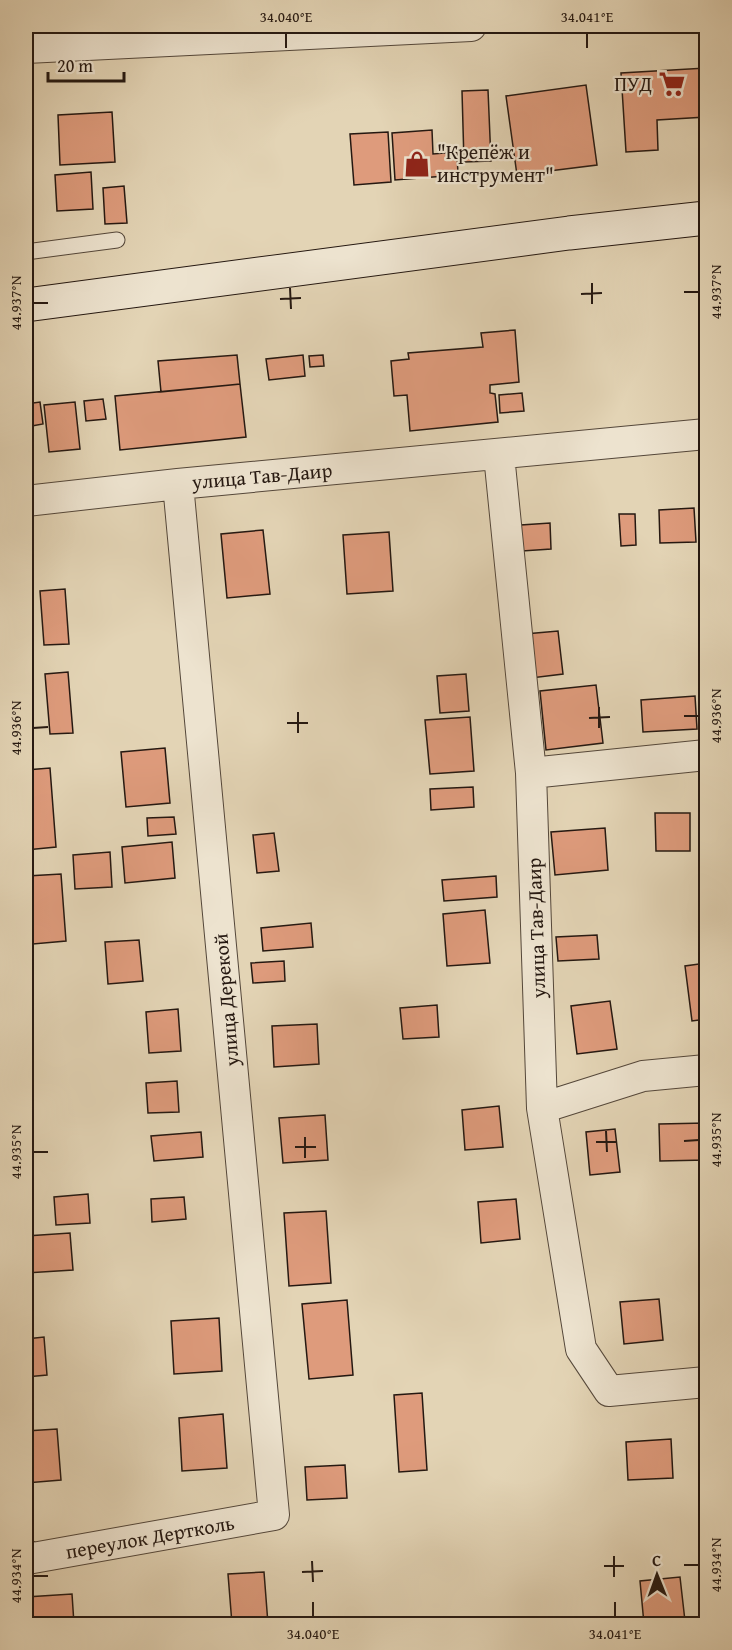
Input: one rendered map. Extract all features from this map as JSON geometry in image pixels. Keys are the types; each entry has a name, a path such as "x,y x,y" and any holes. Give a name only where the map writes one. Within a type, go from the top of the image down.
{"main road":[{"path":"26,305 569,233 706,218"}],"street":[{"path":"26,48 471,26"},
{"name":"улица Тав-Даир","path":"26,501 178,484 706,434"},
{"name":"улица Тав-Даир","path":"499,455 531,773 542,1108 581,1349 609,1392 706,1382"},
{"name":"улица Дерекой","path":"178,484 274,1515"},
{"path":"531,773 706,755"},
{"path":"542,1108 643,1076 706,1070"},
{"name":"переулок Дертколь","path":"26,1556 33,1558 274,1515"}],"lane":[{"path":"26,252 117,240"}],"building":[{"path":"706,68 706,117 657,120 658,150 626,152 621,73"},
{"path":"586,85 597,165 517,175 506,96"},
{"path":"488,90 491,161 464,162 462,91"},
{"path":"112,112 115,162 60,165 58,115"},
{"path":"432,130 433,154 457,152 458,175 395,180 392,133"},
{"path":"388,132 391,182 354,185 350,134"},
{"path":"91,172 93,209 57,211 55,175"},
{"path":"124,186 127,223 105,224 103,188"},
{"path":"515,330 519,382 490,385 490,393 495,394 498,422 410,431 407,395 394,396 391,361 409,359 408,353 483,347 481,333"},
{"path":"237,355 240,384 161,392 158,361"},
{"path":"303,355 305,376 269,380 266,359"},
{"path":"323,355 324,366 310,367 309,356"},
{"path":"240,384 246,437 120,450 115,396"},
{"path":"522,393 524,411 500,413 499,395"},
{"path":"103,399 106,419 86,421 84,401"},
{"path":"40,402 43,424 26,427 26,404"},
{"path":"75,402 80,449 49,452 44,405"},
{"path":"694,508 696,542 660,543 659,510"},
{"path":"619,514 635,514 636,545 621,546"},
{"path":"550,523 551,549 522,551 521,525"},
{"path":"263,530 270,594 227,598 221,534"},
{"path":"389,532 393,591 347,594 343,535"},
{"path":"65,589 69,644 44,645 40,591"},
{"path":"558,631 563,674 531,678 525,634"},
{"path":"68,672 73,733 50,734 45,674"},
{"path":"466,674 469,711 440,713 437,676"},
{"path":"596,685 603,743 546,750 540,691"},
{"path":"695,696 697,729 643,732 641,700"},
{"path":"470,717 474,771 430,774 425,720"},
{"path":"165,748 170,803 126,807 121,752"},
{"path":"50,768 56,847 26,850 26,770"},
{"path":"473,787 474,807 431,810 430,789"},
{"path":"655,813 690,813 690,851 656,851"},
{"path":"174,817 176,834 148,836 147,818"},
{"path":"605,828 608,870 555,875 551,832"},
{"path":"274,833 279,871 257,873 253,835"},
{"path":"172,842 175,878 125,883 122,847"},
{"path":"110,852 112,887 75,889 73,855"},
{"path":"61,874 66,941 33,944 27,876"},
{"path":"496,876 497,897 444,901 442,880"},
{"path":"485,910 490,963 447,966 443,914"},
{"path":"311,923 313,947 263,951 261,928"},
{"path":"597,935 599,959 558,961 556,937"},
{"path":"139,940 143,981 108,984 105,942"},
{"path":"284,961 285,981 253,983 251,963"},
{"path":"706,963 706,1019 692,1021 685,966"},
{"path":"610,1001 617,1049 577,1054 571,1006"},
{"path":"437,1005 439,1037 403,1039 400,1008"},
{"path":"178,1009 181,1051 149,1053 146,1012"},
{"path":"317,1024 319,1064 274,1067 272,1026"},
{"path":"177,1081 179,1112 148,1113 146,1083"},
{"path":"499,1106 503,1147 465,1150 462,1110"},
{"path":"325,1115 328,1160 283,1163 279,1118"},
{"path":"706,1123 706,1160 660,1161 659,1124"},
{"path":"615,1129 620,1172 590,1175 586,1132"},
{"path":"201,1132 203,1157 154,1161 151,1136"},
{"path":"26,1193 29,1193 31,1225 26,1225"},
{"path":"88,1194 90,1223 56,1225 54,1197"},
{"path":"184,1197 186,1219 152,1222 151,1199"},
{"path":"516,1199 520,1239 481,1243 478,1202"},
{"path":"326,1211 331,1283 289,1286 284,1213"},
{"path":"70,1233 73,1270 26,1273 26,1236"},
{"path":"659,1299 663,1340 624,1344 620,1302"},
{"path":"347,1300 353,1375 309,1379 302,1304"},
{"path":"219,1318 222,1371 174,1374 171,1321"},
{"path":"44,1337 47,1375 26,1377 26,1339"},
{"path":"422,1393 427,1470 399,1472 394,1395"},
{"path":"223,1414 227,1468 182,1471 179,1418"},
{"path":"57,1429 61,1480 26,1483 26,1431"},
{"path":"671,1439 673,1478 628,1480 626,1442"},
{"path":"345,1465 347,1498 307,1500 305,1467"},
{"path":"264,1572 268,1624 232,1624 228,1574"},
{"path":"680,1577 685,1621 644,1624 640,1581"},
{"path":"72,1594 74,1624 26,1624 26,1597"}],"place":[{"name":"ПУД","path":"672,84"},
{"name":"\"Крепёж и инструмент\"","path":"417,164"}]}
